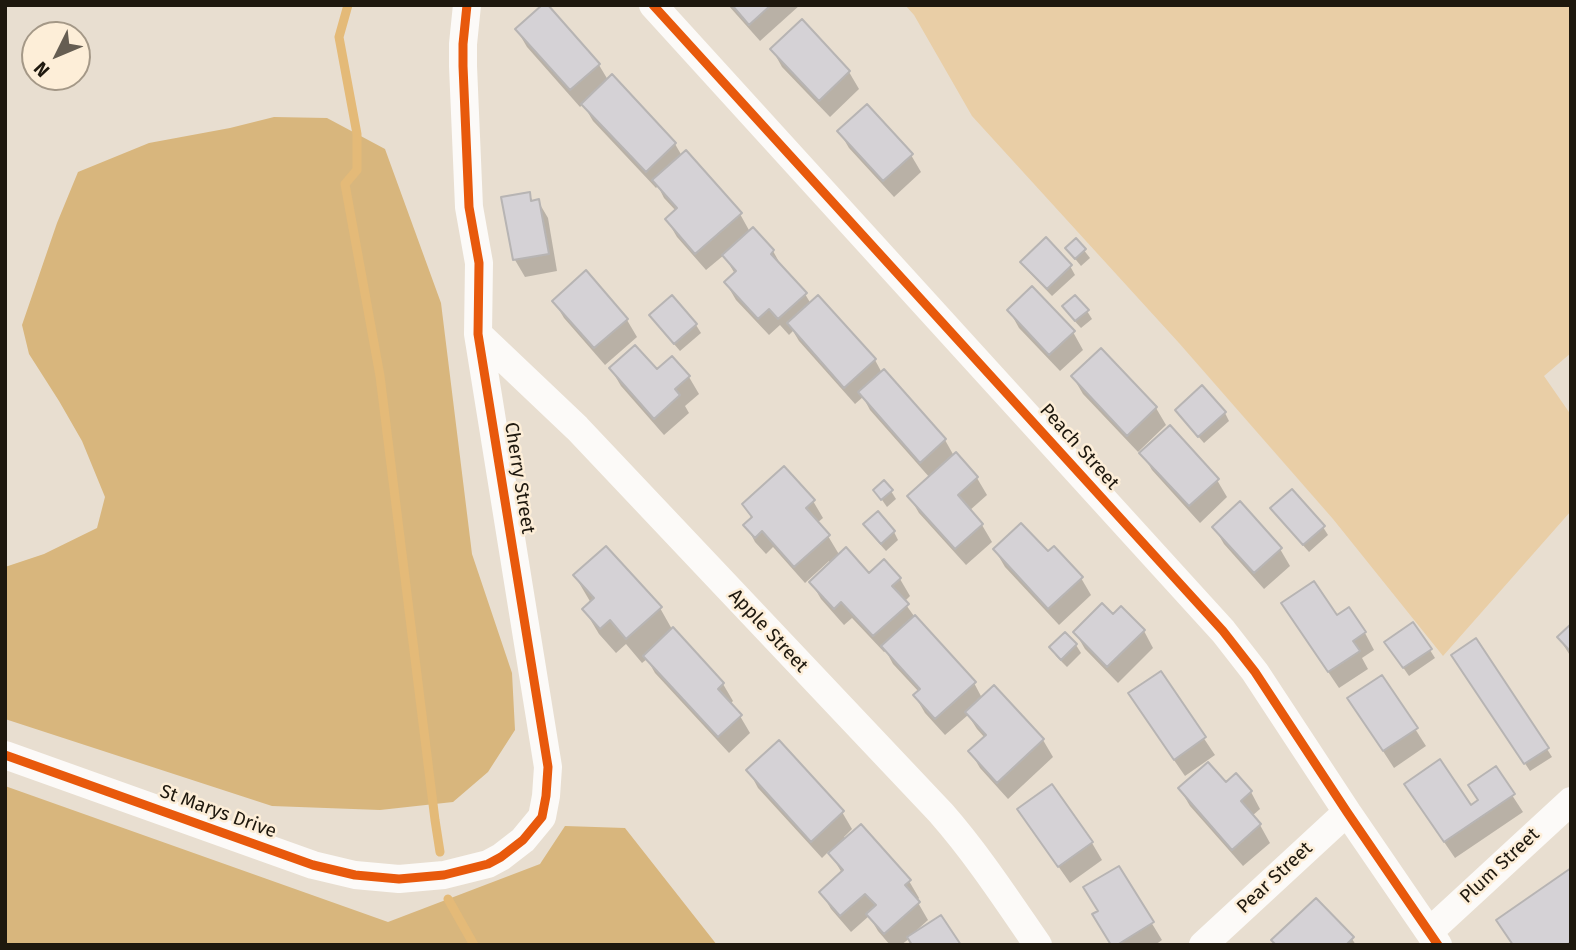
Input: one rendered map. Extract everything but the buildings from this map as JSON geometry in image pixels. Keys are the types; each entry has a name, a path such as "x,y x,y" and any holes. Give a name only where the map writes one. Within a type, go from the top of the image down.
{"street":[{"name":"Cherry Street","path":"423,877 444,875 488,864 501,858 523,840 542,817 548,767 478,334 479,263 469,207 463,66 467,5"},
{"name":"Peach Street","path":"653,5 1223,631 1255,672 1433,938"},
{"name":"Apple Street","path":"478,334 577,428 941,813 989,873 1038,945"},
{"name":"St Marys Drive","path":"5,755 313,865 355,876 398,879 423,877"},
{"name":"Plum Street","path":"1433,938 1571,801"},
{"name":"Pear Street","path":"1203,945 1347,812"}],"shaded area":[{"path":"905,5 1571,5 1571,353 1544,376 1571,415 1571,511 1443,656 1333,519 1179,343 972,116 914,15"},
{"path":"274,117 327,118 385,149 441,303 472,554 512,673 515,730 488,772 453,802 380,810 272,806 5,719 5,567 44,554 97,528 105,497 82,441 29,354 22,325 57,223 78,172 149,143"},
{"path":"5,786 388,922 540,864 565,826 625,828 717,945 5,945"}],"waterway":[{"path":"348,5 339,37 357,134 357,170 345,184 380,376 440,852"},
{"path":"448,899 474,945"}],"cycle path":[{"path":"5,755 313,865 355,875 399,879 444,875 488,864 523,840 542,817 548,767 478,334 479,263 469,207 463,66 467,5"},
{"path":"653,5 1223,631 1255,672 1438,945"}]}
